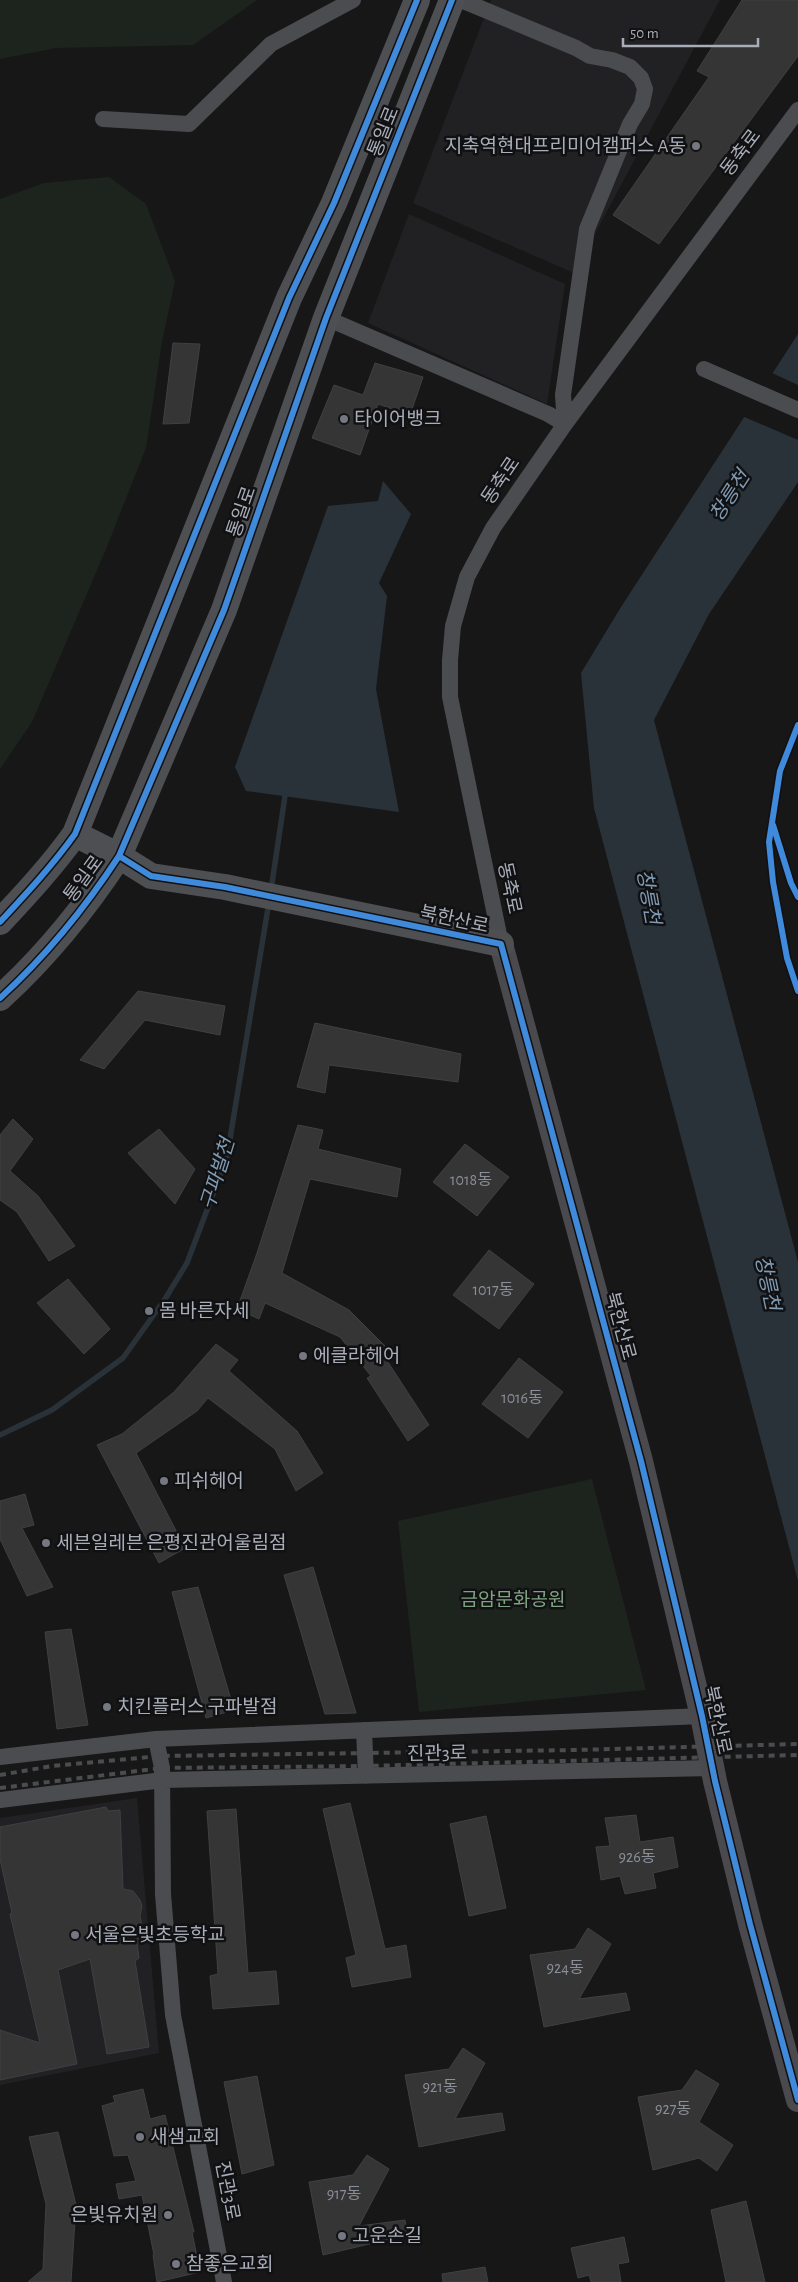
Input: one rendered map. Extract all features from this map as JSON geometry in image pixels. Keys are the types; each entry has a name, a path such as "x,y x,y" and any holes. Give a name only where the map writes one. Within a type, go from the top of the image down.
{"main road":[{"name":"통일로","path":"0,922 25,892 53,865 75,834 289,298 334,203 417,0"},
{"name":"통일로","path":"0,998 36,965 97,889 119,856 224,610 326,318 452,0"},
{"name":"북한산로","path":"75,834 119,856 151,876 224,887 501,944 641,1461 750,1924 798,2100"}],"street":[{"path":"103,119 189,124 271,44 353,0"},
{"path":"462,0 576,48 590,56 612,60 630,67 640,78 645,89 642,104 630,124 587,229 563,395 565,424"},
{"name":"동축로","path":"501,944 450,697 453,626 467,577 493,528 565,424 798,110"},
{"path":"326,318 548,414 565,424"},
{"path":"704,369 798,410"},
{"name":"진관3로","path":"0,1758 156,1739 702,1716"},
{"path":"364,1730 366,1776"},
{"name":"진관3로","path":"156,1739 163,1780 163,1894 173,2015 224,2282"},
{"name":"진관3로","path":"0,1800 163,1780 712,1768"}],"shaded area":[{"path":"491,0 720,0 574,273 413,203"},
{"path":"409,214 565,284 547,404 368,323"},
{"name":"서울은빛초등학교","path":"137,1798 159,2053 0,2085 0,1818"}],"green space":[{"path":"0,0 257,0 193,45 56,48 0,59"},
{"path":"109,177 146,204 175,281 162,342 146,448 106,549 32,722 0,769 0,199 44,183"},
{"name":"금암문화공원","path":"592,1479 646,1690 419,1712 398,1521"}],"water":[{"name":"창릉천","path":"798,334 798,482 709,614 654,720 798,1262 798,1581 594,808 581,673 621,607"},
{"path":"383,481 411,514 379,583 387,596 376,689 399,812 246,791 235,767 328,506 378,501"}],"pier":[{"path":"770,372 798,385 798,440 742,416"}],"building":[{"name":"지축역현대프리미어캠퍼스 A동","path":"742,0 798,0 798,56 659,244 613,215 709,77 697,71"},
{"path":"173,343 200,344 189,423 163,424"},
{"path":"375,363 423,377 410,415 378,404 360,455 312,438 334,385 363,395"},
{"path":"138,991 225,1006 220,1035 145,1020 104,1069 80,1060"},
{"path":"315,1023 461,1054 458,1082 329,1065 325,1093 297,1087"},
{"path":"13,1119 33,1139 10,1171 38,1196 75,1246 49,1261 17,1212 0,1200 0,1135"},
{"path":"298,1125 323,1130 318,1149 401,1169 397,1197 310,1179 282,1273 349,1310 385,1346 380,1350 429,1425 408,1441 367,1378 371,1376 340,1337 265,1303 259,1319 237,1309"},
{"path":"159,1129 195,1169 175,1204 128,1153"},
{"path":"465,1144 509,1177 477,1216 433,1182"},
{"path":"489,1250 534,1284 499,1329 453,1295"},
{"path":"68,1279 110,1329 84,1354 37,1303"},
{"path":"216,1344 238,1360 229,1371 297,1431 323,1473 296,1491 275,1449 208,1398 197,1411 136,1453 185,1548 159,1563 97,1445 122,1434 174,1392"},
{"path":"519,1358 563,1392 528,1438 482,1404"},
{"path":"25,1494 34,1525 22,1528 53,1587 27,1596 0,1539 0,1501"},
{"path":"313,1567 356,1713 325,1714 284,1575"},
{"path":"198,1587 234,1710 206,1718 172,1592"},
{"path":"71,1629 88,1725 57,1729 45,1632"},
{"path":"350,1803 385,1949 406,1945 411,1977 352,1987 346,1958 356,1955 323,1809"},
{"name":"서울은빛초등학교","path":"106,1807 108,1811 120,1810 123,1889 133,1891 142,1906 140,1916 145,1941 137,1943 139,1958 135,1961 149,2047 107,2054 90,1959 58,1970 77,2064 0,2080 0,2030 40,2043 10,1914 12,1913 0,1859 0,1827"},
{"path":"236,1809 248,1973 276,1971 279,2004 213,2009 210,1976 218,1974 207,1811"},
{"path":"636,1815 640,1842 673,1837 678,1867 653,1873 656,1888 625,1894 620,1876 601,1880 596,1847 610,1846 605,1818"},
{"path":"486,1816 506,1908 469,1916 450,1824"},
{"path":"588,1928 611,1944 579,1999 626,1993 630,2010 544,2027 530,1955 575,1949"},
{"path":"463,2048 485,2063 455,2119 502,2113 505,2130 419,2147 405,2075 449,2069"},
{"path":"696,2070 719,2084 699,2122 733,2145 717,2171 699,2158 653,2170 638,2097 682,2090"},
{"path":"257,2076 274,2165 242,2174 224,2082"},
{"path":"143,2089 150,2119 165,2115 194,2232 192,2232 200,2272 157,2282 154,2255 142,2195 119,2199 116,2184 136,2181 128,2155 114,2156 102,2106 115,2102 113,2096"},
{"path":"58,2132 76,2205 71,2282 28,2282 43,2269 46,2204 29,2137"},
{"path":"367,2155 389,2169 359,2226 405,2220 407,2235 323,2255 309,2182 353,2175"},
{"path":"746,2201 765,2282 726,2282 711,2210"},
{"path":"624,2237 629,2262 618,2264 621,2282 591,2282 589,2275 578,2278 571,2248"},
{"path":"485,2267 488,2282 443,2282 442,2274"}],"waterway":[{"name":"구파발천","path":"271,890 285,796"},
{"name":"구파발천","path":"0,1435 52,1410 123,1358 165,1299 187,1263 227,1157 269,902"}],"railway":[{"path":"0,1775 52,1766 160,1756 576,1750 798,1744"},
{"path":"0,1788 162,1768 366,1766 798,1755"}],"cycle path":[{"path":"0,922 48,869 75,834 289,298 334,203 417,0"},
{"path":"0,998 64,931 93,894 119,856 224,610 326,318 452,0"},
{"path":"798,725 780,771 769,842 773,882 787,958 798,991"},
{"path":"773,825 791,883 798,897"},
{"path":"119,856 151,876 225,887 501,944 641,1461 750,1924 798,2100"}],"place":[{"name":"지축역현대프리미어캠퍼스 A동","path":"696,146"},
{"name":"타이어뱅크","path":"344,419"},
{"name":"몸 바른자세","path":"149,1311"},
{"name":"에클라헤어","path":"303,1356"},
{"name":"피쉬헤어","path":"164,1481"},
{"name":"세븐일레븐 은평진관어울림점","path":"46,1543"},
{"name":"치킨플러스 구파발점","path":"107,1707"},
{"name":"서울은빛초등학교","path":"75,1935"},
{"name":"새샘교회","path":"140,2137"},
{"name":"은빛유치원","path":"168,2215"},
{"name":"고운손길","path":"342,2236"},
{"name":"참좋은교회","path":"176,2264"}]}
